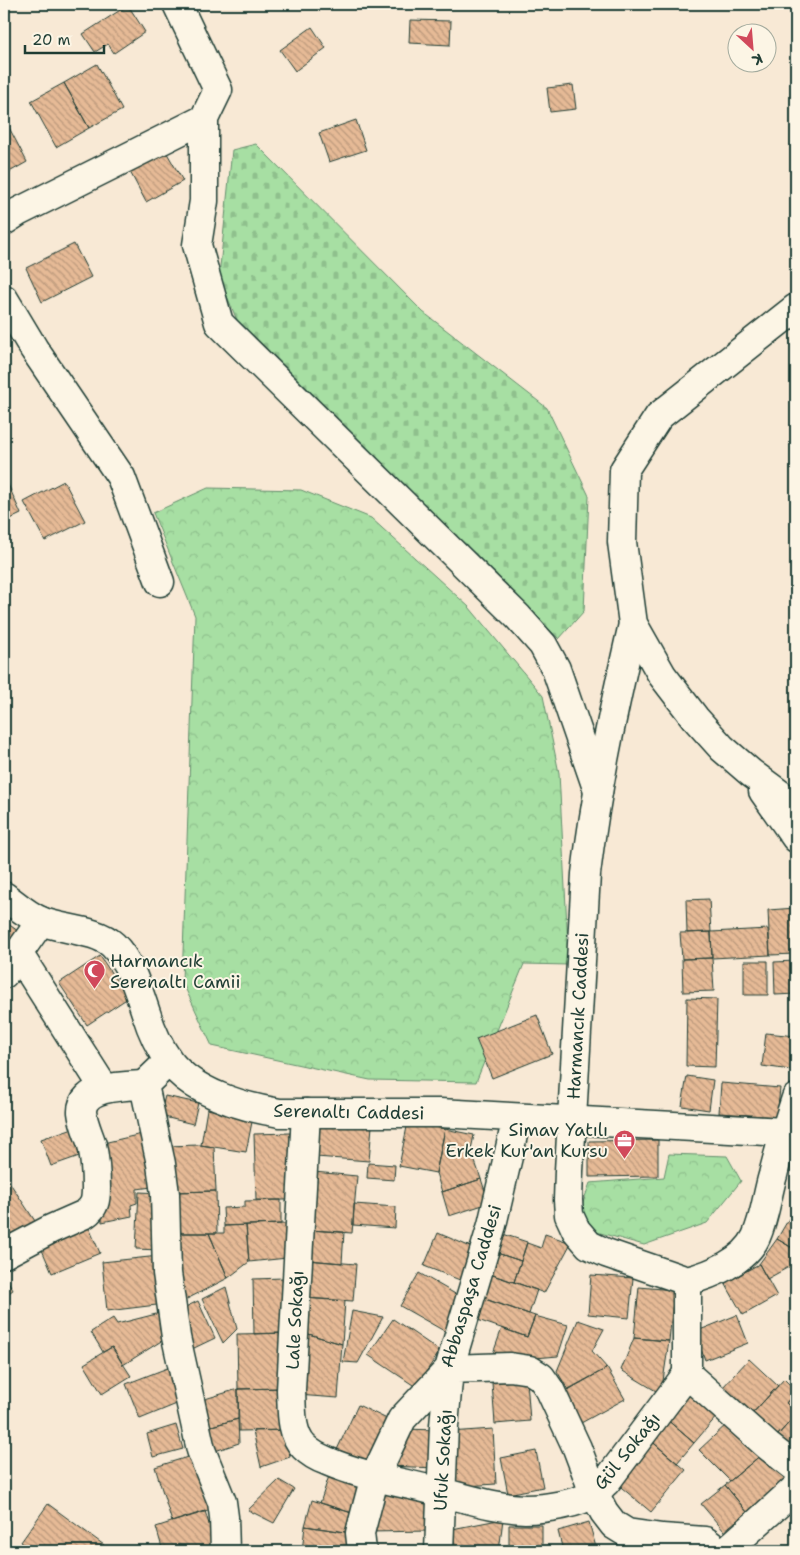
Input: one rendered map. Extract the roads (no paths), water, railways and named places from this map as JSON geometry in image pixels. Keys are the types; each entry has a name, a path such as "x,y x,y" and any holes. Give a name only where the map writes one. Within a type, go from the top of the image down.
{"street":[{"path":"177,4 218,90 204,119 204,200 197,244 219,323 518,617 543,645 556,669 598,791"},
{"path":"4,222 18,212 204,119"},
{"path":"4,299 34,349 121,477 160,582"},
{"path":"796,308 659,416 624,470 622,542 632,624 662,675 695,718 722,748 751,773 796,806"},
{"name":"Harmancık Caddesi","path":"632,624 598,791 586,874 568,1200 569,1215 576,1230 589,1245 606,1253 687,1281"},
{"path":"751,773 796,838"},
{"name":"Serenaltı Caddesi","path":"4,896 41,921 98,937 111,944 130,970 152,1030 169,1061 191,1081 228,1099 261,1110 280,1113 440,1114 784,1132"},
{"path":"41,921 11,964 104,1088"},
{"path":"4,1254 30,1239 92,1210 96,1202 96,1170 92,1146 82,1111 84,1103 91,1095 104,1088 144,1085 169,1061"},
{"path":"144,1085 161,1164 165,1194 167,1273 176,1338 201,1450 222,1502 226,1551"},
{"path":"796,1098 784,1132 762,1221 755,1239 741,1255 721,1270 687,1281 687,1374 768,1446 796,1468"},
{"name":"Lale Sokağı","path":"306,1113 291,1390 295,1431 299,1441 305,1448 326,1461 375,1476"},
{"name":"Abbaspaşa Caddesi","path":"362,1551 360,1533 375,1476 402,1419 449,1368 492,1225 517,1118"},
{"path":"449,1368 510,1368 530,1370 541,1377 550,1390 577,1448 594,1493 604,1512 614,1524 627,1533 705,1541 715,1551"},
{"name":"Ufuk Sokağı","path":"440,1551 444,1426 449,1368"},
{"name":"Gül Sokağı","path":"375,1476 504,1507 527,1509 573,1502 594,1493 606,1482 687,1374"},
{"path":"726,1551 796,1488"}],"place":[{"name":"Harmancık Serenaltı Camii","path":"94,990"},
{"name":"Simav Yatılı Erkek Kur'an Kursu","path":"624,1159"}]}
